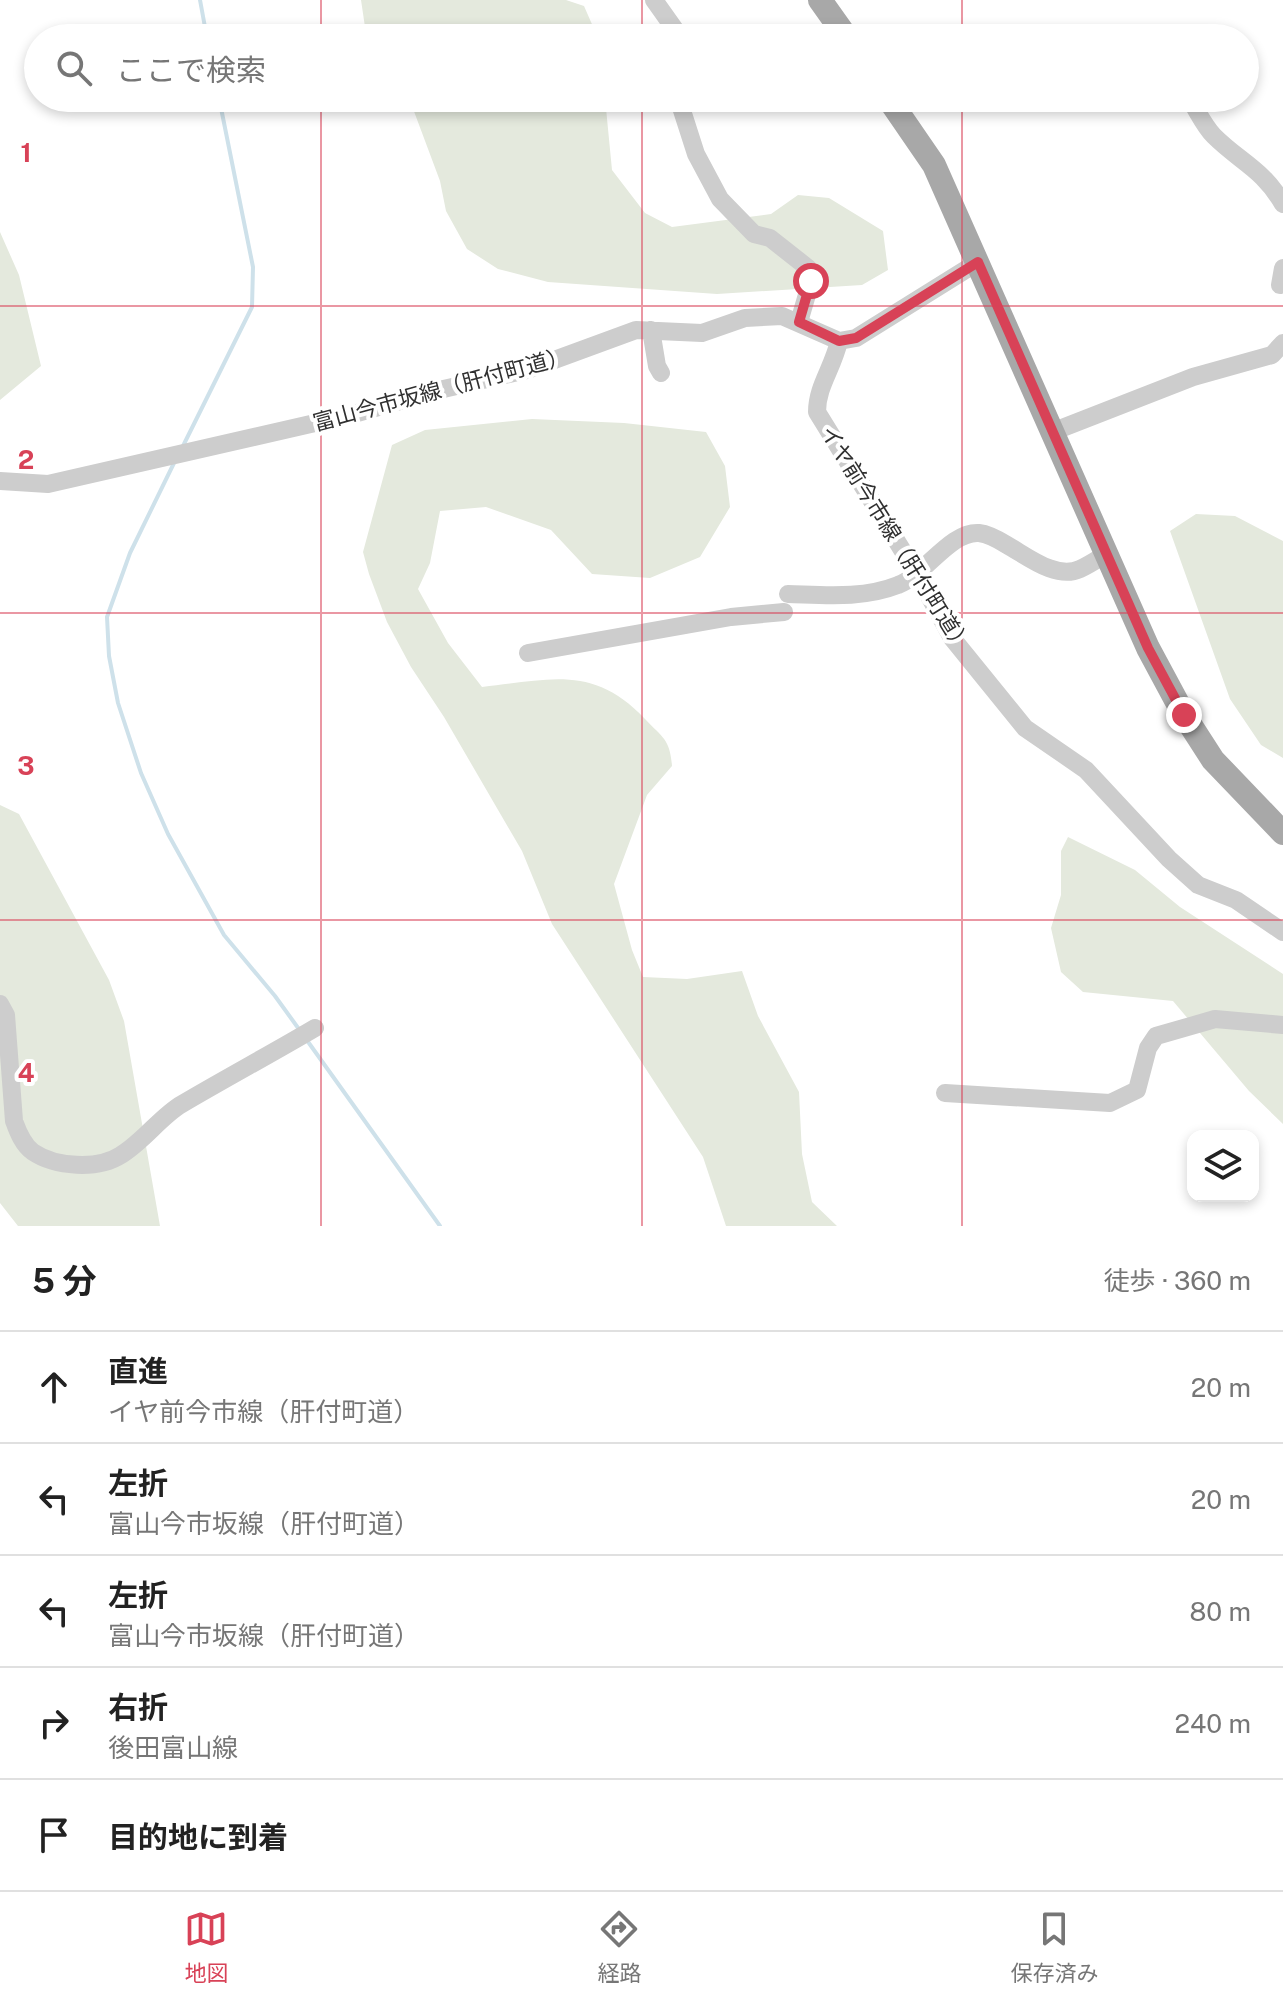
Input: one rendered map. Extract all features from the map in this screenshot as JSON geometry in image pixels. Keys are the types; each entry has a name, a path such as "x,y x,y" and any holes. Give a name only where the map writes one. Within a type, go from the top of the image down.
{"main road":[{"path":"820,0 837,24"},
{"path":"898,112 934,165 1148,648 1184,715 1213,760 1283,833"}],"street":[{"path":"654,0 671,24"},
{"path":"682,112 696,154 720,199 754,234 770,238 808,268 811,281 799,322"},
{"path":"1198,112 1211,134 1255,168 1283,204"},
{"path":"839,341 856,338 978,262"},
{"name":"富山今市坂線（肝付町道）","path":"0,481 48,484 350,415 527,370 636,330 702,333 745,318 782,316 839,341"},
{"path":"651,330 661,373"},
{"name":"イヤ前今市線（肝付町道）","path":"839,341 833,365 817,394 817,412 917,574 952,638 1025,728 1086,770 1169,859 1198,885 1236,900 1270,920 1283,932"},
{"path":"1052,432 1193,377 1272,355 1283,343"},
{"path":"528,653 731,617 786,603 900,585 949,545 964,536 978,533 998,539 1043,566 1062,572 1077,571 1106,554"},
{"path":"0,1004 6,1015 14,1121 20,1137 31,1151 53,1162 75,1164 97,1163 118,1157 147,1137 177,1107 315,1028"},
{"path":"945,1093 1110,1103 1137,1090 1148,1048 1156,1036 1215,1019 1283,1025"}],"shaded area":[{"path":"361,0 566,0 584,6 592,24 365,24"},
{"path":"414,112 606,112 612,170 645,213 672,227 771,214 798,195 829,198 883,231 888,270 862,285 717,294 548,282 498,269 467,249 446,211 440,181"},
{"path":"0,232 19,275 41,366 0,400"},
{"path":"532,419 624,423 706,432 725,466 730,507 700,557 650,578 592,574 551,530 486,507 440,511 430,563 418,589 448,643 482,687 549,680 588,683 626,702 664,740 672,766 647,795 614,884 632,950 643,977 687,979 742,971 758,1016 799,1092 802,1154 812,1202 837,1226 726,1226 703,1157 552,924 522,851 387,622 363,552 392,445 425,430"},
{"path":"1196,514 1235,516 1283,541 1283,758 1261,745 1230,699 1170,531"},
{"path":"0,805 19,814 109,980 124,1021 160,1226 18,1226 0,1203"},
{"path":"1068,837 1135,870 1180,907 1283,974 1283,1124 1249,1091 1173,1001 1083,992 1061,972 1051,928 1061,895 1061,851"}],"waterway":[{"path":"200,0 204,24"},
{"path":"182,448 252,307 253,267 222,112"},
{"path":"174,463 130,553 107,617 109,656 118,703 141,773 168,834 224,935 301,1032"},
{"path":"306,1039 440,1226"}],"route":[{"path":"811,281 799,322 839,341 856,338 978,262 1148,648 1184,715"}]}
